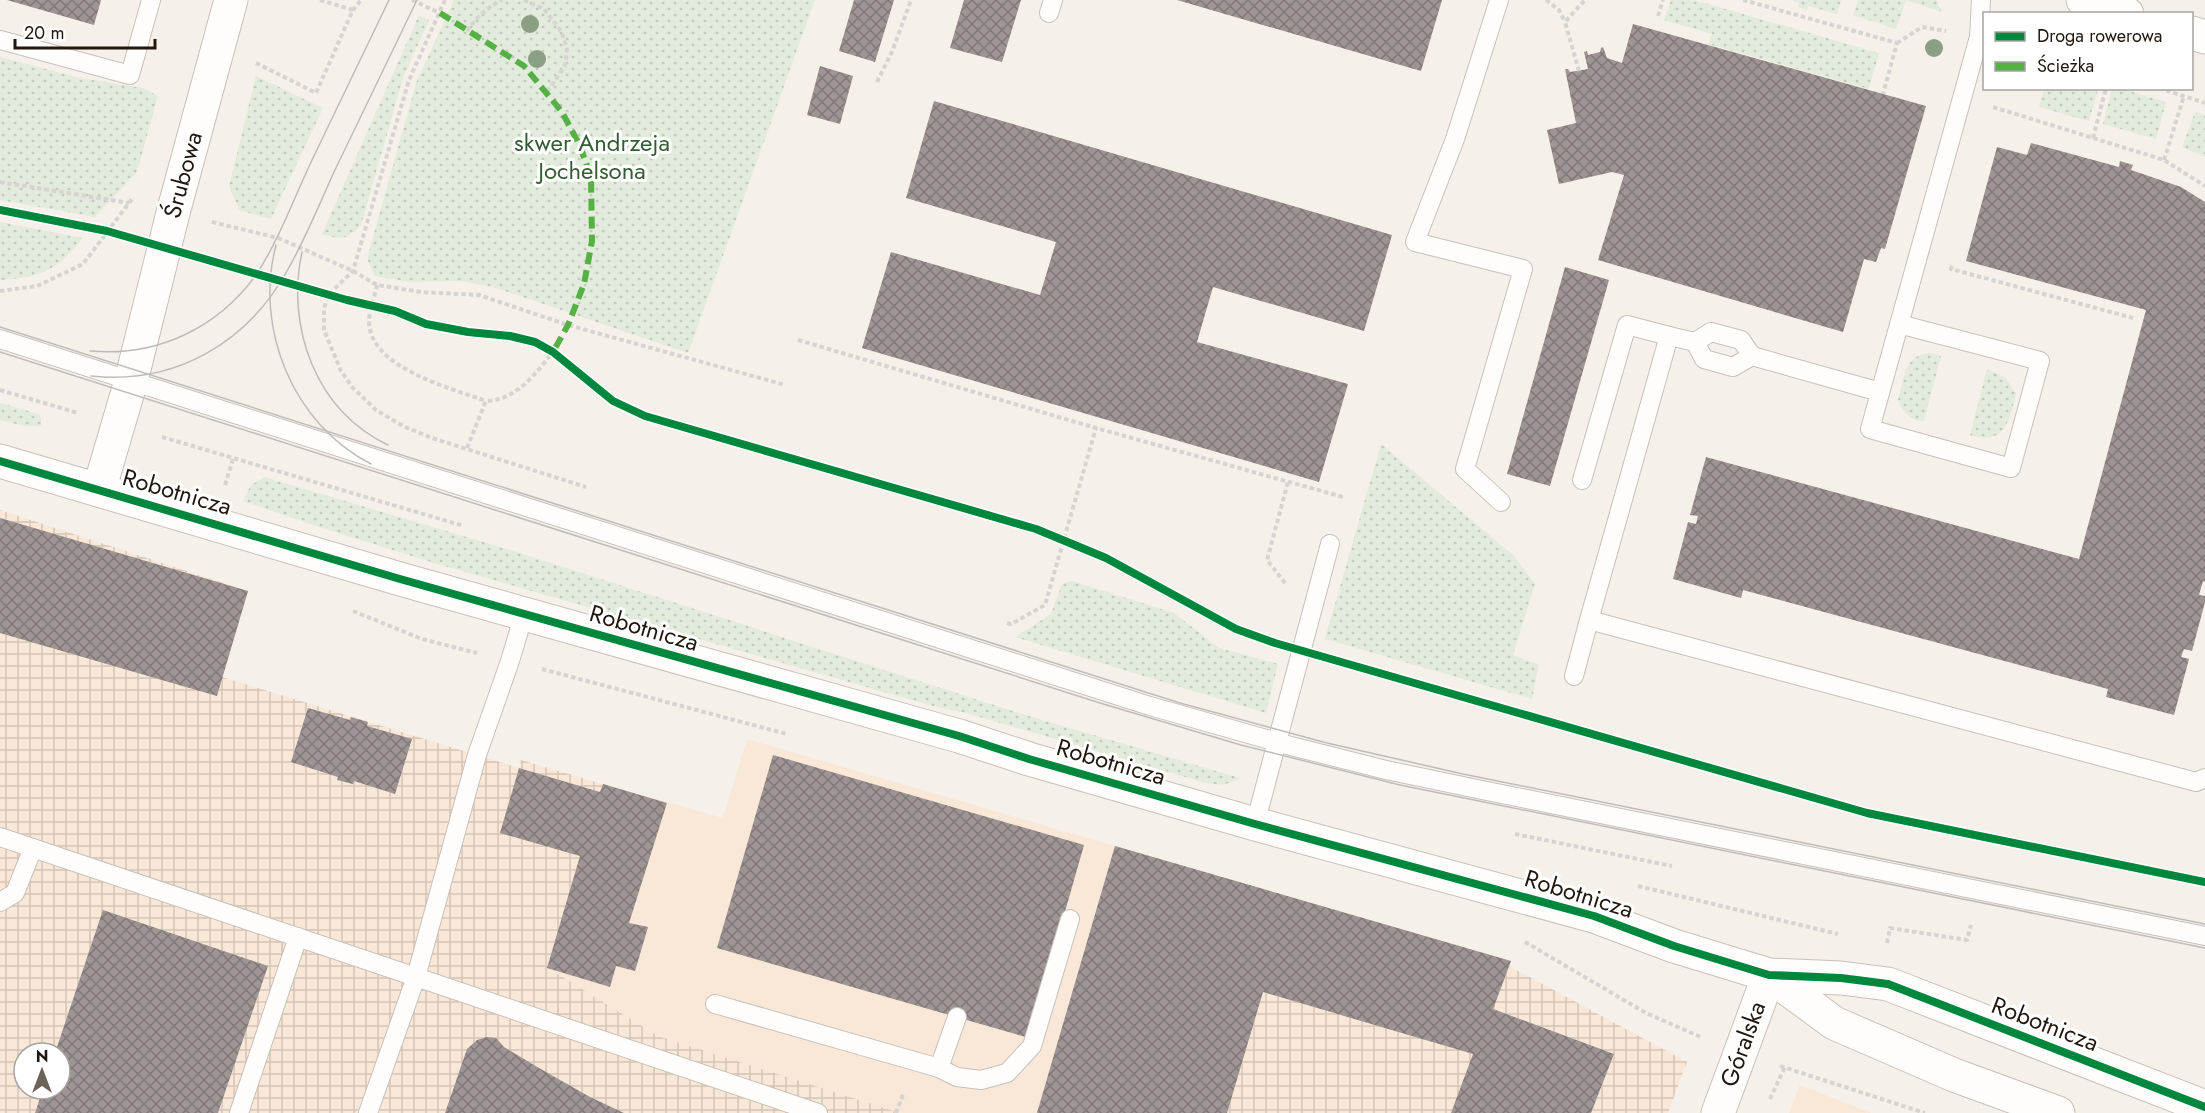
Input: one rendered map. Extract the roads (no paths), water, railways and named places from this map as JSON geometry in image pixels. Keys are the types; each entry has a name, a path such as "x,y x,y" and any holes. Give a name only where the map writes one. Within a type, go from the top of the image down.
{"street":[{"name":"Śrubowa","path":"99,490 131,381 164,248 231,0"},
{"path":"2083,0 2121,12"},
{"name":"Robotnicza","path":"0,461 524,614 959,736 1029,759 1255,824 1594,916 1674,946 1769,975 1841,978 1888,984 2205,1107"},
{"name":"Robotnicza","path":"1769,975 1834,1023 1954,1075 2058,1113"},
{"name":"Góralska","path":"1718,1113 1769,975"}],"lane":[{"path":"0,40 130,75 151,0"},
{"path":"1499,0 1455,139 1416,242 1523,269 1465,469 1501,502"},
{"path":"1899,324 2040,361 2011,468 1870,429 1880,392 1962,97 1979,37 1981,0"},
{"path":"1582,480 1627,324 1695,342 1711,332 1741,340 1752,356 1880,392"},
{"path":"1574,676 1669,336"},
{"path":"0,339 1122,697 1278,743 1386,770 1472,788 2205,936"},
{"path":"1695,342 1704,359 1733,367 1752,356"},
{"path":"1255,824 1330,544"},
{"path":"368,1113 417,977 477,755 524,614"},
{"path":"1589,620 2196,782 2205,778"},
{"path":"0,837 417,977 795,1109 818,1113"},
{"path":"0,902 15,893 33,848"},
{"path":"715,1004 939,1068 957,1077 981,1080 1007,1073 1032,1046 1070,919"},
{"path":"239,1113 298,937"},
{"path":"939,1068 957,1017"}],"tram line":[{"path":"90,351 114,352 138,349 183,336 204,324 240,294 256,275 272,248 389,0"},
{"path":"91,376 122,377 151,374 179,366 206,354 230,338 271,297 294,259 417,0"},
{"path":"276,245 271,277 271,309 276,341 286,371 301,399 320,425 344,447 371,464"},
{"path":"302,252 298,280 298,309 303,337 312,364 324,388 342,411 363,430 388,445"},
{"path":"0,327 1180,703 1327,743 1463,774 2205,924"},
{"path":"0,352 1100,703 1241,745 1400,785 2205,948"}],"park label":[{"name":"skwer Andrzeja Jochelsona","path":"592,157"}]}
